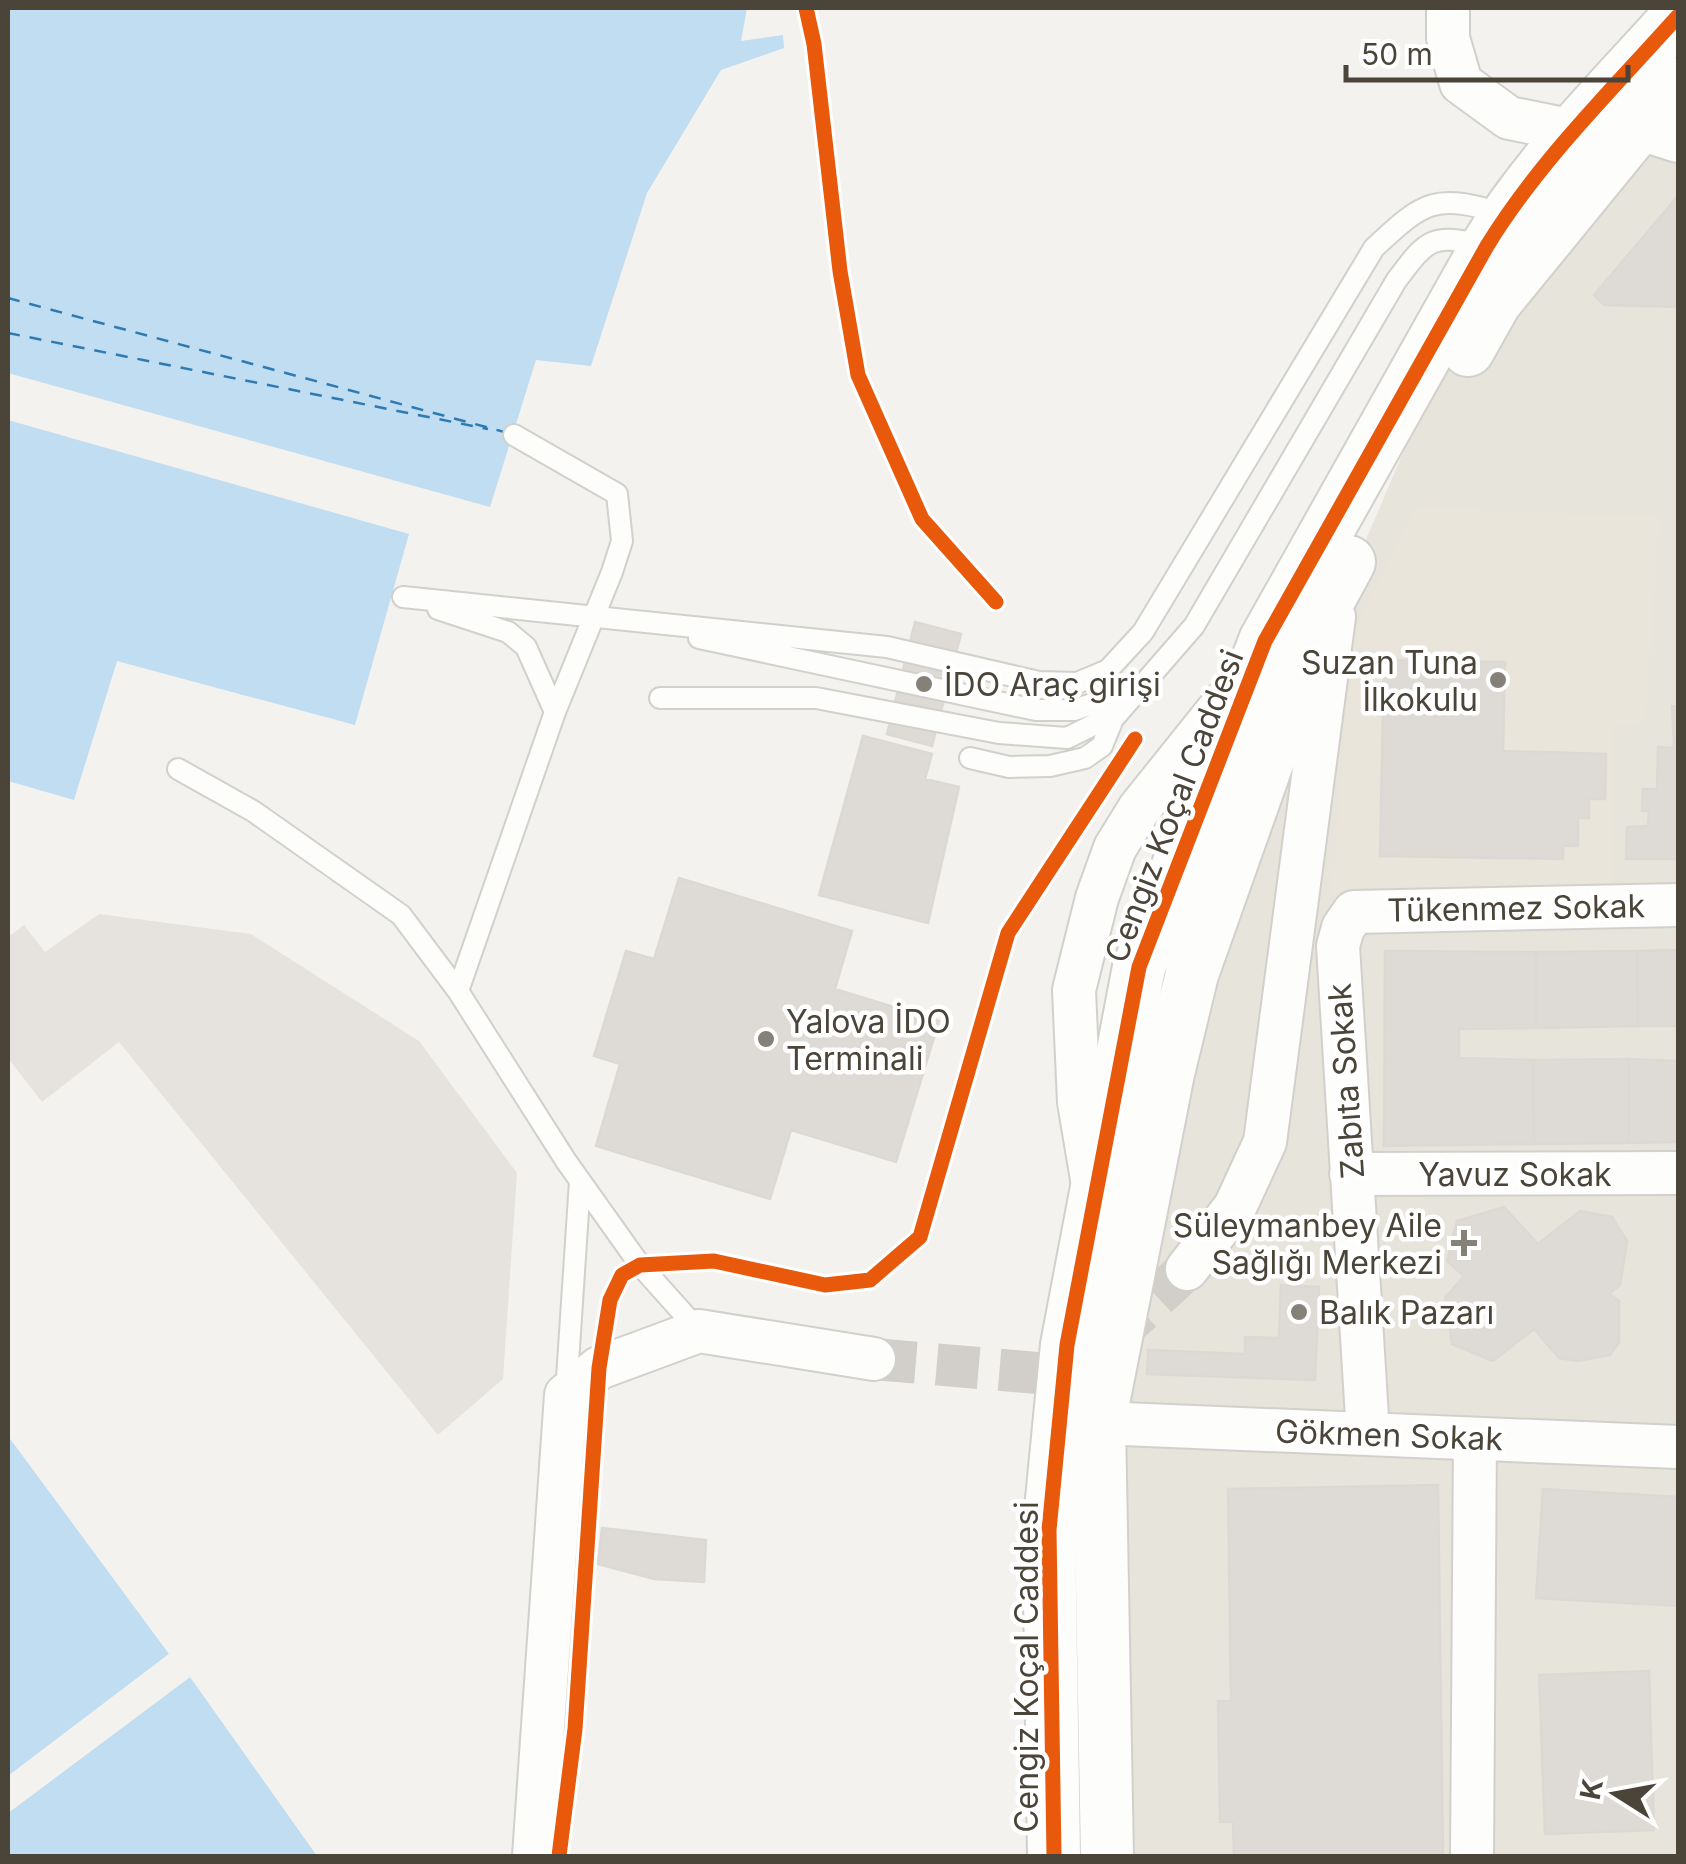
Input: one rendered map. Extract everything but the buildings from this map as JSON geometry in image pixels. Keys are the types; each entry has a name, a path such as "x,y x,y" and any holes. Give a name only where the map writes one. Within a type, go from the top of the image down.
{"street":[{"path":"1448,8 1448,38 1461,84 1509,118 1574,131"},
{"name":"Cengiz Koçal Caddesi","path":"1054,1856 1049,1530 1067,1345 1139,966 1265,641 1497,230 1574,131 1678,16"},
{"path":"1107,1856 1099,1423 1168,1073 1192,974 1318,619 1339,580 1495,302 1658,134 1678,84"},
{"path":"1188,1269 1236,1207 1265,1142 1339,580"},
{"name":"Tükenmez Sokak","path":"1354,912 1678,905"},
{"name":"Zabıta Sokak","path":"1354,912 1343,928 1338,946 1368,1434"},
{"name":"Yavuz Sokak","path":"1352,1174 1678,1174"},
{"path":"534,1856 566,1395 599,1368 699,1331 874,1358"},
{"name":"Gökmen Sokak","path":"1099,1423 1678,1447"},
{"path":"1472,1856 1474,1438"},
{"path":"1033,1856 1035,1840 1053,1794"}],"lane":[{"path":"555,712 526,647 508,632 404,597 887,647 1039,682 1077,683 1108,670 1143,632 1374,248 1413,212 1445,200 1497,230"},
{"path":"970,758 1008,767 1050,766 1085,758 1102,746 1114,719 1194,626 1386,297 1420,248 1447,236 1497,230"},
{"path":"458,991 555,712 622,541 617,494 514,435"},
{"path":"625,620 752,651 1036,710 1074,710 1140,688"},
{"path":"660,698 816,698 999,733 1067,738 1124,708"},
{"path":"178,769 254,811 401,915 458,991 580,1181 640,1265 699,1331"},
{"path":"566,1395 580,1181"}],"shaded area":[{"path":"1678,109 1678,1856 1062,1856 1067,1448 1143,1061 1429,392"},
{"name":"Suzan Tuna İlkokulu","path":"1414,508 1659,517 1645,722 1614,724 1612,885 1332,896 1352,639"},
{"path":"99,914 251,934 419,1041 517,1173 503,1379 438,1435 119,1042 42,1102 8,1058 8,937 24,925 45,952"}],"water":[{"path":"8,8 747,8 741,41 783,35 784,48 721,70 647,193 591,366 536,360 490,507 8,373"},
{"path":"8,420 409,534 355,725 117,661 74,800 8,781"},
{"path":"8,1436 169,1654 8,1776"},
{"path":"190,1677 317,1856 8,1856 8,1813"}],"pier":[{"path":"169,1654 172,1657 8,1781 8,1776"},
{"path":"187,1673 190,1677 8,1813 8,1807"}],"ferry route":[{"path":"8,298 508,433"},
{"path":"8,333 488,429"}],"tunnel":[{"path":"874,1359 1072,1376 1187,1269"}],"cycle path":[{"path":"806,8 814,44 840,271 858,375 922,519 996,602"},
{"path":"1054,1856 1049,1530 1067,1345 1139,967 1265,641 1487,246 1553,155 1678,16"},
{"path":"559,1856 575,1729 599,1368 610,1300 622,1275 640,1265 714,1261 825,1285 870,1280 920,1237 1008,933 1135,739"}],"place":[{"name":"Suzan Tuna İlkokulu","path":"1498,680"},
{"name":"İDO Araç girişi","path":"924,684"},
{"name":"Yalova İDO Terminali","path":"766,1039"},
{"name":"Süleymanbey Aile Sağlığı Merkezi","path":"1464,1243"},
{"name":"Balık Pazarı","path":"1299,1312"}]}
